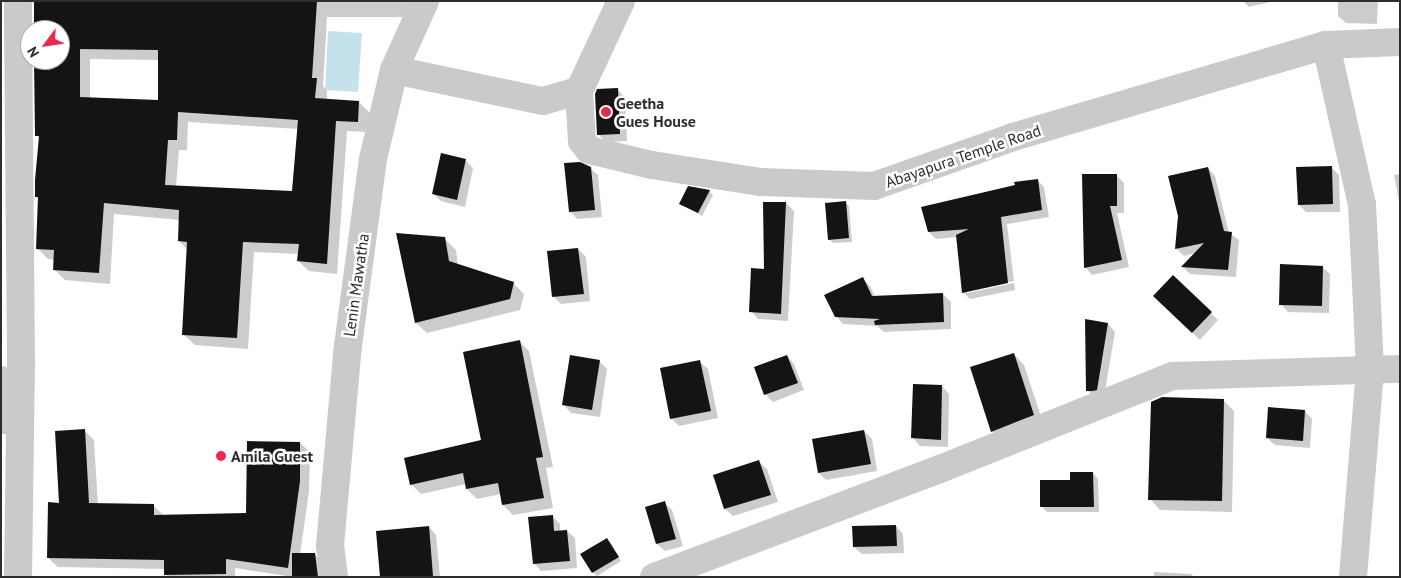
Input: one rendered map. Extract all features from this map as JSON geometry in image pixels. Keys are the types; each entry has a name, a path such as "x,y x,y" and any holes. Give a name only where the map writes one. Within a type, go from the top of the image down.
{"street":[{"path":"18,1 21,363 18,577"},
{"name":"Lenin Mawatha","path":"334,577 330,546 348,346 373,159 394,70 425,1"},
{"name":"Abayapura Temple Road","path":"621,1 580,91 582,141 589,150 652,165 760,182 874,186 1013,137 1326,45 1400,42"},
{"path":"1326,45 1362,205 1370,370 1352,577"},
{"path":"394,70 543,101 580,91"},
{"path":"654,577 940,470 1173,376 1400,369"}],"water":[{"path":"328,31 362,33 358,92 325,90"}],"building":[{"path":"34,1 317,1 312,78 317,78 315,98 359,101 358,122 336,121 327,264 297,261 299,244 243,242 237,338 182,335 187,242 178,241 179,210 104,203 99,273 53,270 54,250 36,249 38,197 35,197 35,180 39,136 35,136 34,70 70,70 70,20 34,20","holes":["80,49 158,50 158,100 80,97","178,112 298,120 292,191 165,185 168,140 177,140"]},
{"name":"Geetha Gues House","path":"618,88 620,134 597,135 595,94 597,89"},
{"path":"441,153 466,159 457,200 432,194"},
{"path":"580,162 591,167 595,210 569,212 564,163"},
{"path":"1332,166 1333,204 1298,205 1296,167"},
{"path":"1208,167 1224,231 1232,232 1228,270 1181,267 1204,243 1175,249 1178,216 1168,176"},
{"path":"1082,174 1117,174 1117,206 1110,206 1122,260 1084,268"},
{"path":"1038,179 1042,210 1001,217 1008,283 962,293 956,235 969,229 928,232 921,207 1015,185 1014,182"},
{"path":"688,186 710,190 698,213 679,204"},
{"path":"846,201 849,238 828,240 825,203"},
{"path":"763,202 786,202 781,314 749,312 751,268 764,269"},
{"path":"396,233 445,237 449,261 514,282 510,299 415,323"},
{"path":"578,248 584,294 552,297 547,251"},
{"path":"1280,264 1323,266 1322,306 1279,305"},
{"path":"1173,275 1212,312 1192,333 1153,296"},
{"path":"863,277 872,296 943,293 944,322 875,325 874,321 880,319 835,317 824,295"},
{"path":"1085,319 1108,323 1097,390 1093,391 1086,391"},
{"path":"520,340 543,457 536,458 544,498 502,505 498,483 466,489 463,473 410,485 404,458 481,440 463,352"},
{"path":"1014,353 1034,415 991,432 970,367"},
{"path":"570,355 600,360 592,410 562,405"},
{"path":"787,355 798,383 764,395 754,367"},
{"path":"700,360 711,411 670,419 660,368"},
{"path":"913,384 942,385 941,440 911,438"},
{"path":"1162,397 1224,399 1222,501 1148,500 1151,402"},
{"path":"1268,407 1305,410 1303,441 1266,438"},
{"path":"85,429 89,503 154,504 154,515 246,513 247,441 300,442 300,481 288,568 226,559 226,574 164,575 164,560 47,558 48,502 59,503 55,431"},
{"path":"864,430 871,464 818,473 812,439"},
{"path":"759,460 771,495 724,509 713,475"},
{"path":"1070,472 1093,472 1094,507 1040,507 1040,480 1070,480"},
{"path":"665,501 676,539 656,544 645,507"},
{"path":"553,515 554,531 567,530 570,561 533,564 528,517"},
{"path":"896,525 897,546 853,547 852,526"},
{"path":"429,526 433,576 380,577 376,531"},
{"path":"607,538 619,557 592,573 580,554"},
{"path":"292,553 315,553 318,577 292,577"}],"place":[{"name":"Geetha Gues House","path":"606,112"},
{"name":"Amila Guest","path":"221,456"}]}
